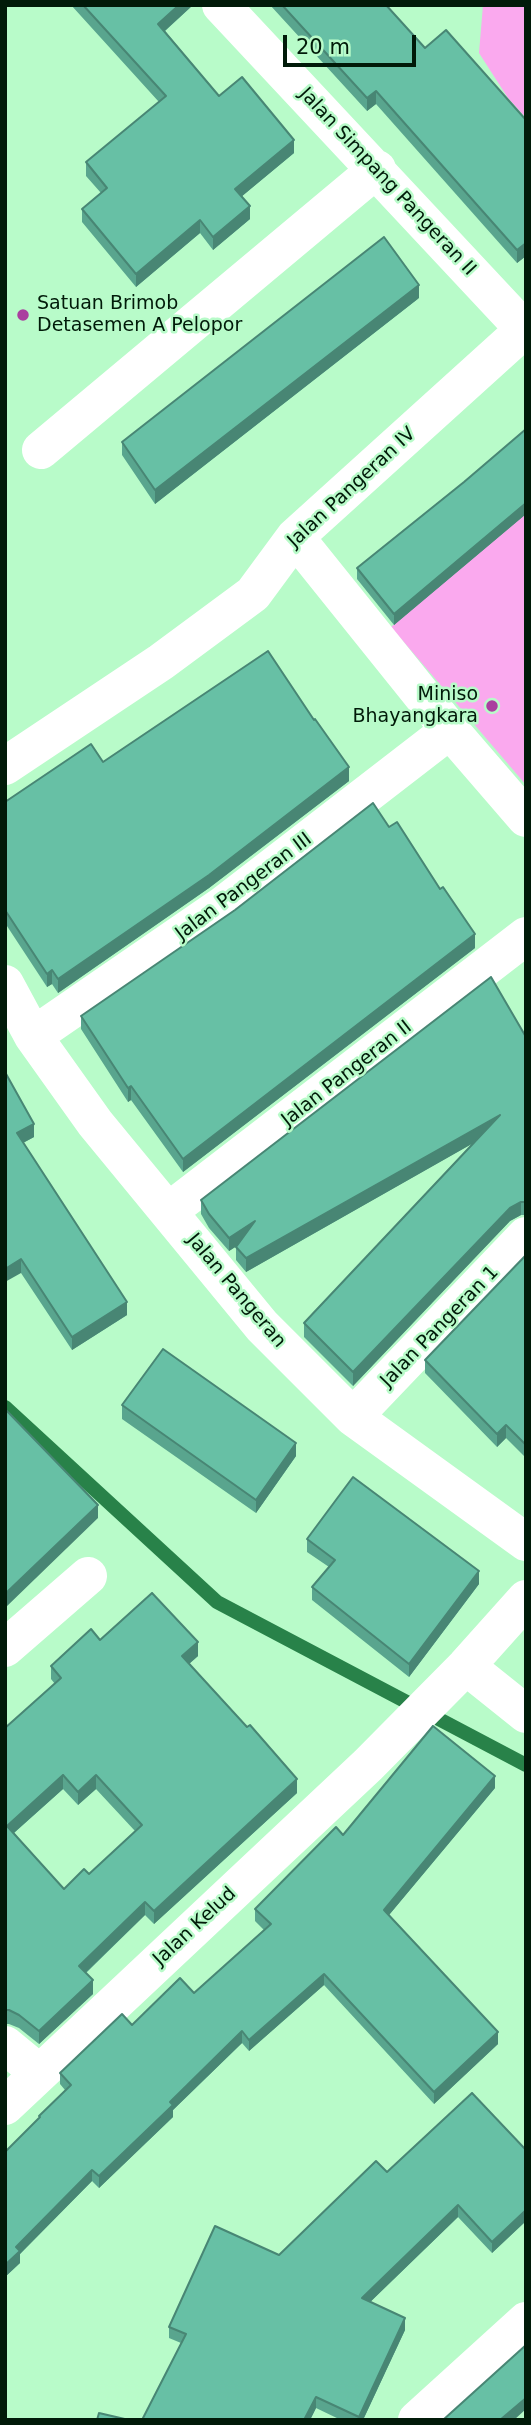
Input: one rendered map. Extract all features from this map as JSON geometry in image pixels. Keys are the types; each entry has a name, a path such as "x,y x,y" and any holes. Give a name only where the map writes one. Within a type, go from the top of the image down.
{"street":[{"name":"Jalan Simpang Pangeran II","path":"221,5 525,329"},
{"path":"41,450 377,169"},
{"name":"Jalan Pangeran IV","path":"5,766 161,662 253,594 295,537 525,329"},
{"path":"295,537 450,730 526,818"},
{"name":"Jalan Pangeran III","path":"33,1036 222,906 450,730"},
{"name":"Jalan Pangeran II","path":"169,1211 526,936"},
{"name":"Jalan Pangeran","path":"5,985 33,1036 95,1123 262,1326 354,1417 526,1542"},
{"name":"Jalan Pangeran 1","path":"354,1417 526,1236"},
{"path":"5,1648 88,1576"},
{"path":"526,1599 466,1666 526,1714"},
{"name":"Jalan Kelud","path":"5,2106 368,1765 466,1666"},
{"path":"5,2045 38,2073"},
{"path":"417,2420 526,2321"}],"shaded area":[{"path":"483,5 526,5 526,118 508,98 479,53"},
{"name":"Miniso Bhayangkara","path":"526,513 526,785 391,627"}],"building":[{"path":"83,5 179,5 158,24 219,96 242,77 294,140 235,189 250,206 213,237 200,220 136,274 82,209 107,188 86,162 166,96"},
{"path":"282,5 386,5 425,48 446,30 526,120 526,243 517,250 376,91 367,98"},
{"path":"384,237 419,285 155,490 122,442"},
{"path":"526,429 526,503 394,614 357,568"},
{"path":"268,651 349,767 209,875 58,979 52,970 47,974 5,910 5,802 91,744 103,762"},
{"path":"373,803 389,827 397,822 440,889 443,887 475,934 183,1159 131,1086 128,1088 81,1016 235,910"},
{"path":"491,977 526,1037 526,1202 510,1208 353,1372 304,1323 500,1115 246,1258 236,1247 255,1221 229,1238 201,1200"},
{"path":"5,1072 34,1124 17,1133 127,1302 72,1337 21,1259 5,1269"},
{"path":"526,1255 526,1445 506,1425 497,1434 425,1360"},
{"path":"163,1349 296,1443 256,1500 122,1405"},
{"path":"5,1409 98,1505 5,1594"},
{"path":"353,1477 479,1571 409,1664 312,1587 335,1560 307,1539"},
{"path":"152,1593 198,1642 182,1656 247,1727 250,1725 297,1779 154,1911 145,1902 79,1966 93,1980 39,2031 19,2015 5,2010 5,1728 61,1678 51,1666 91,1629 100,1640","holes":["63,1775 78,1792 96,1775 142,1825 89,1874 84,1869 64,1889 7,1826"]},
{"path":"433,1726 495,1776 384,1910 498,2032 434,2092 324,1974 249,2040 242,2031 170,2102 173,2105 99,2176 92,2170 16,2247 20,2251 5,2265 5,2152 71,2085 60,2073 122,2014 132,2025 180,1978 194,1993 271,1924 255,1909 336,1827 343,1835"},
{"path":"472,2093 526,2150 526,2210 492,2242 458,2205 362,2298 405,2318 359,2417 316,2397 304,2420 142,2420 186,2334 169,2327 215,2226 279,2255 376,2161 387,2172"},
{"path":"526,2345 526,2398 500,2420 443,2420"},
{"path":"99,2413 129,2420 97,2420"}],"waterway":[{"path":"5,1407 217,1602 526,1765"}],"place":[{"name":"Satuan Brimob Detasemen A Pelopor","path":"23,315"},
{"name":"Miniso Bhayangkara","path":"492,706"}]}
